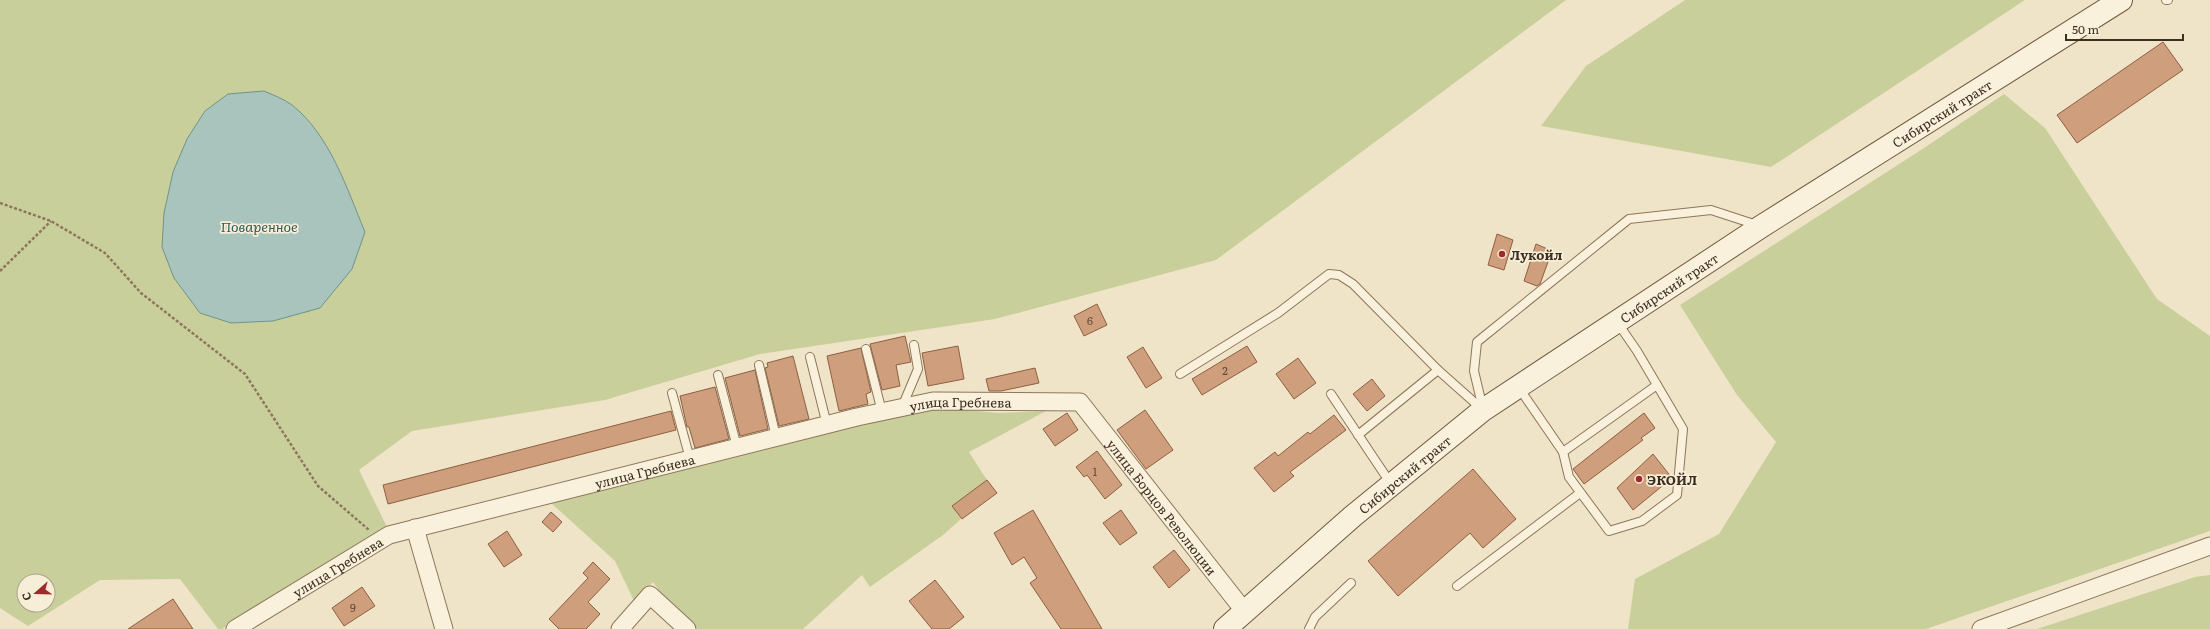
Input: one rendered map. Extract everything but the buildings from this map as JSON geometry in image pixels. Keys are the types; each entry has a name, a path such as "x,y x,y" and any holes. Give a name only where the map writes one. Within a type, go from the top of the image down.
{"main road":[{"name":"Сибирский тракт","path":"1225,629 1353,516 1483,410 1762,226 2121,0"}],"street":[{"name":"улица Гребнева","path":"235,629 389,534 737,447 933,401 1080,402"},
{"name":"улица Борцов Революции","path":"1080,402 1245,612"},
{"path":"415,528 444,629"},
{"path":"1981,629 2210,546"},
{"path":"620,629 650,595 687,629"}],"lane":[{"path":"1483,410 1474,371 1477,342 1629,219 1711,210 1762,226"},
{"path":"1180,374 1278,313 1329,274 1339,275 1353,284 1438,370 1483,410"},
{"path":"1518,387 1563,452 1569,478 1609,531 1642,521 1677,495 1683,429 1637,351 1616,322"},
{"path":"902,408 918,369 914,345"},
{"path":"866,350 882,412"},
{"path":"810,357 827,425"},
{"path":"759,365 776,438"},
{"path":"1358,435 1438,370"},
{"path":"718,375 737,447"},
{"path":"1563,452 1657,385"},
{"path":"672,393 690,459"},
{"path":"1331,394 1392,484"},
{"path":"1457,586 1580,493"},
{"path":"1309,629 1315,617 1351,583"}],"path":[{"path":"0,203 51,221 105,253 141,293 245,374 318,486 381,540"},
{"path":"0,271 51,221"}],"green space":[{"path":"0,0 1566,0 1216,260 995,319 760,354 605,400 412,431 359,470 388,529 222,629 218,629 180,579 100,580 56,608 56,573 16,573 16,613 48,613 28,626 0,608"},
{"path":"1685,0 2025,0 1771,167 1541,126 1586,66"},
{"path":"2004,94 2045,128 2157,299 2210,336 2210,531 1926,629 1628,629 1635,579 1719,534 1776,442 1737,395 1680,305 1924,148"},
{"path":"932,406 997,413 1046,411 969,452 987,480 952,506 961,519 943,535 870,587 862,575 803,629 698,629 663,596 653,582 635,603 615,561 549,501"},
{"path":"2210,575 2210,629 2037,629 2195,577"}],"water":[{"name":"Поваренное","path":"264,91 292,105 317,131 336,164 365,232 352,269 320,308 273,321 231,323 200,313 174,278 162,247 164,213 173,172 187,139 205,111 228,94"}],"place":[{"name":"Лукойл","path":"1502,254"},
{"name":"ЭКОЙЛ","path":"1639,479"}]}
